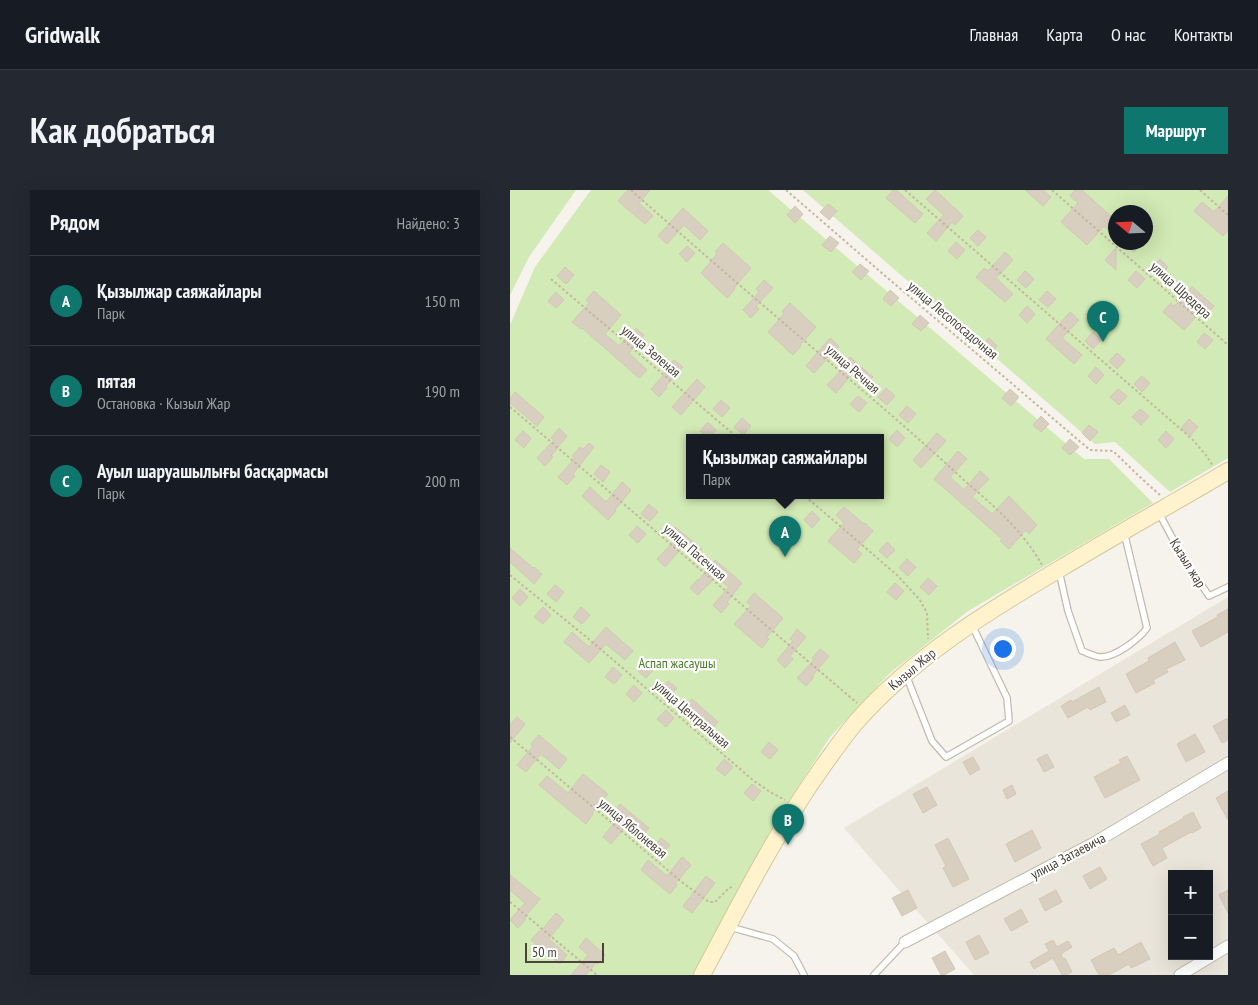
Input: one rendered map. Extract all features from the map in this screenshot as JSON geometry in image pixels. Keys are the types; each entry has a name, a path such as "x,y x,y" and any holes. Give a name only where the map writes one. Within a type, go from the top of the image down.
{"main road":[{"name":"Кызыл Жар","path":"702,975 796,806 837,746 880,696 930,653 971,624 1054,572 1224,474"}],"street":[{"name":"улица Затаевича","path":"905,942 1094,843 1228,763"},
{"path":"1180,975 1228,946"}],"lane":[{"name":"Кызыл жар","path":"1164,508 1183,558 1209,596 1228,587"},
{"path":"1054,572 1082,652 1100,657 1114,654 1143,634 1147,628 1124,531"},
{"path":"906,673 932,742 946,757 1008,721 1007,698 971,624"},
{"path":"728,926 773,939 794,956 804,975"},
{"path":"874,975 905,942"}],"path":[{"name":"улица Речная","path":"631,190 986,499 1011,523 1054,572"},
{"name":"улица Лесопосадочная","path":"786,190 1090,450 1113,451 1141,478 1164,508"},
{"path":"904,190 1191,438 1224,474"},
{"name":"улица Шредера","path":"1052,190 1228,345"},
{"path":"1200,190 1228,215"},
{"name":"улица Зеленая","path":"551,279 733,434"},
{"name":"улица Пасечная","path":"510,407 866,711"},
{"path":"808,499 897,575 920,600 927,613 930,653"},
{"name":"улица Центральная","path":"510,575 590,640 754,781 796,806"},
{"name":"улица Яблоневая","path":"510,737 683,883 709,902 715,902 729,888 735,885 748,890"},
{"path":"510,902 597,975"}],"shaded area":[{"path":"1228,597 1228,975 974,975 844,828"}],"green space":[{"path":"510,190 576,190 529,257 510,295"},
{"name":"Аспап жасаушы","path":"591,190 768,190 1084,459 1109,459 1153,503 968,611 890,673 830,737 777,819 694,975 510,975 510,325 535,267"},
{"path":"803,190 1228,190 1228,458 1170,492 1115,442 1095,444"}],"building":[{"path":"628,190 650,190 639,203 653,216 645,224 618,201"},
{"path":"893,190 896,190 923,214 915,223 886,198"},
{"path":"935,190 963,216 955,225 952,222 936,241 927,233 944,215 926,199"},
{"path":"1025,190 1043,190 1051,197 1043,206"},
{"path":"1075,190 1082,190 1108,214 1108,230 1104,226 1087,245 1061,222 1078,203 1070,196"},
{"path":"1228,196 1228,231 1223,236 1194,211 1202,202 1214,212"},
{"path":"828,204 837,211 829,220 820,212"},
{"path":"795,206 803,214 795,223 787,215"},
{"path":"683,208 708,231 700,240 684,225 667,244 658,236"},
{"path":"978,230 986,237 978,246 970,238"},
{"path":"830,236 839,243 831,252 822,245"},
{"path":"956,242 965,250 957,259 948,251"},
{"path":"723,243 751,268 727,298 701,273 717,254 715,252"},
{"path":"687,246 695,253 687,262 679,254"},
{"path":"1116,250 1116,270 1105,260"},
{"path":"1005,252 1013,260 996,278 1013,294 1005,302 976,277 984,268 988,271"},
{"path":"1160,259 1168,267 1160,276 1152,268"},
{"path":"860,264 869,271 861,280 852,272"},
{"path":"565,267 574,275 566,284 557,276"},
{"path":"1025,271 1034,279 1026,288 1017,280"},
{"path":"1136,271 1145,279 1137,288 1128,280"},
{"path":"764,280 773,288 756,306 759,309 751,318 743,310 759,292 756,289"},
{"path":"1192,287 1214,306 1206,315 1201,311 1184,330 1163,312 1171,303 1174,306"},
{"path":"890,290 899,298 891,306 883,299"},
{"path":"594,291 621,315 605,334 619,346 636,328 644,335 629,353 647,370 639,378 582,328 572,322 589,303 586,300"},
{"path":"1047,291 1056,299 1048,307 1039,300"},
{"path":"556,292 564,300 556,308 548,301"},
{"path":"790,303 816,327 793,355 768,332 784,314 782,311"},
{"path":"1027,306 1035,314 1027,323 1019,315"},
{"path":"1070,312 1079,320 1062,338 1082,355 1074,364 1046,339"},
{"path":"920,315 929,323 921,331 912,324"},
{"path":"1093,332 1101,340 1093,349 1085,341"},
{"path":"1204,333 1213,340 1205,349 1197,342"},
{"path":"830,338 839,346 814,373 806,366"},
{"path":"989,338 997,346 989,355 981,347"},
{"path":"1117,353 1125,360 1117,369 1109,361"},
{"path":"850,357 873,377 865,386 852,374 836,393 827,385 844,367 842,365"},
{"path":"674,360 683,367 659,397 651,389 668,370 666,369"},
{"path":"1096,367 1104,375 1096,384 1088,376"},
{"path":"1142,376 1150,383 1142,392 1134,384"},
{"path":"697,379 705,387 681,415 672,407"},
{"path":"886,388 895,396 887,405 878,397"},
{"path":"1010,389 1019,397 1011,406 1002,398"},
{"path":"1118,389 1127,396 1119,405 1110,397"},
{"path":"515,392 544,417 537,426 510,403 510,399"},
{"path":"858,396 867,403 859,412 850,404"},
{"path":"721,400 730,408 722,417 713,409"},
{"path":"907,406 916,414 908,423 899,415"},
{"path":"1140,409 1149,416 1141,425 1132,417"},
{"path":"1041,416 1049,424 1041,432 1033,425"},
{"path":"742,418 751,426 744,434 734,427"},
{"path":"1189,419 1198,427 1190,436 1181,428"},
{"path":"708,422 716,430 712,434 704,434 700,431"},
{"path":"1089,425 1098,432 1090,441 1082,433"},
{"path":"559,428 567,436 545,466 537,458 554,440 551,438"},
{"path":"897,430 905,438 897,447 889,439"},
{"path":"523,431 531,438 524,448 515,440"},
{"path":"1166,431 1174,439 1166,448 1158,440"},
{"path":"937,433 946,441 921,468 913,460"},
{"path":"1070,439 1079,447 1070,455 1062,448"},
{"path":"589,443 594,447 567,485 558,477 575,458 572,456 580,447 583,449"},
{"path":"958,451 967,459 950,477 964,490 980,471 989,479 972,497 992,514 1009,496 1037,525 1029,534 1026,530 1009,549 1000,541 1002,539 934,479"},
{"path":"601,465 610,472 603,482 594,474"},
{"path":"622,482 631,490 608,520 582,496 590,487 606,502"},
{"path":"779,499 795,499 788,507"},
{"path":"649,504 658,512 650,521 641,514"},
{"path":"844,507 873,531 857,549 862,554 854,563 828,541 844,523 836,515"},
{"path":"812,511 820,519 812,528 804,520"},
{"path":"637,526 646,534 638,543 629,535"},
{"path":"675,527 702,549 694,558 682,548 665,567 657,559 674,541 668,536"},
{"path":"887,542 895,550 887,558 879,551"},
{"path":"510,548 542,574 534,584 510,562"},
{"path":"907,559 916,567 908,576 899,568"},
{"path":"715,560 742,583 721,613 713,605 729,587 716,577 698,595 690,588"},
{"path":"928,578 937,586 929,595 920,587"},
{"path":"895,583 904,591 896,600 887,592"},
{"path":"555,585 564,592 556,602 547,594"},
{"path":"520,589 528,597 520,606 512,598"},
{"path":"754,593 783,618 767,637 769,639 762,648 734,624 751,606 747,602"},
{"path":"543,607 551,615 543,624 534,617"},
{"path":"581,607 590,615 582,624 573,617"},
{"path":"1228,609 1228,632 1201,647 1192,631 1218,617 1217,615"},
{"path":"606,627 633,651 625,660 606,644 589,663 564,642 572,632 589,647"},
{"path":"797,629 806,637 790,656 793,659 785,668 777,660 793,641 790,639"},
{"path":"1175,642 1185,660 1166,669 1168,672 1153,680 1155,683 1136,693 1126,674 1149,661 1148,658"},
{"path":"820,649 829,656 806,686 797,678 814,660 812,658"},
{"path":"646,662 654,669 646,678 638,671"},
{"path":"613,667 622,675 614,684 605,677"},
{"path":"668,681 677,688 668,697 660,690"},
{"path":"634,685 642,693 634,702 626,694"},
{"path":"1099,687 1106,702 1090,710 1088,707 1068,718 1061,706"},
{"path":"692,699 718,722 710,731 684,709"},
{"path":"1125,705 1130,715 1116,722 1111,713"},
{"path":"666,710 674,718 666,727 657,719"},
{"path":"517,717 525,724 510,743 510,725"},
{"path":"1228,718 1228,740 1222,743 1213,726"},
{"path":"1195,734 1205,752 1186,762 1177,744"},
{"path":"539,735 567,759 559,769 541,754 526,772 517,765 533,746 531,744"},
{"path":"769,742 778,750 770,759 761,752"},
{"path":"1047,754 1054,767 1044,772 1037,759"},
{"path":"1127,756 1140,780 1105,798 1094,777 1121,763 1119,760"},
{"path":"973,757 980,769 970,775 963,762"},
{"path":"724,759 733,767 725,776 716,769"},
{"path":"583,774 608,794 592,813 586,824 539,785 547,776 568,793"},
{"path":"752,784 761,791 753,801 744,793"},
{"path":"1012,785 1016,794 1007,799 1003,790"},
{"path":"927,787 937,805 923,813 913,794"},
{"path":"1228,791 1228,820 1216,798"},
{"path":"620,804 649,828 641,837 627,825 611,844 603,837 618,818 613,813"},
{"path":"1193,812 1201,828 1162,848 1167,858 1153,866 1141,844"},
{"path":"1032,830 1041,848 1015,862 1006,844"},
{"path":"661,838 670,845 662,854 654,847"},
{"path":"948,838 969,879 953,887 943,868 946,866 935,845"},
{"path":"682,857 691,865 675,884 677,885 670,894 641,870 648,860 667,876"},
{"path":"1100,867 1107,879 1090,889 1083,876"},
{"path":"510,875 540,899 518,928 510,920 525,903 510,890"},
{"path":"706,876 715,883 692,913 683,906"},
{"path":"908,890 917,908 902,916 892,898"},
{"path":"1056,890 1062,902 1045,911 1039,899"},
{"path":"1228,890 1228,913 1219,895"},
{"path":"1021,909 1028,922 1011,931 1004,919"},
{"path":"556,913 564,920 549,939 567,955 560,964 531,940"},
{"path":"979,935 989,953 975,960 966,942"},
{"path":"586,938 605,955 586,975 571,975 588,955 579,947"},
{"path":"1053,940 1057,947 1068,941 1072,947 1061,954 1072,972 1066,975 1062,975 1053,958 1034,969 1030,962 1049,951 1045,944"},
{"path":"1141,942 1150,959 1131,968 1129,964 1109,975 1099,975 1091,960 1114,948 1118,955"},
{"path":"945,951 955,969 941,975 932,958"}],"place":[{"name":"Ауыл шаруашылығы басқармасы","path":"1103,342"},
{"name":"Қызылжар саяжайлары","path":"785,557"},
{"name":"пятая","path":"788,845"}]}
